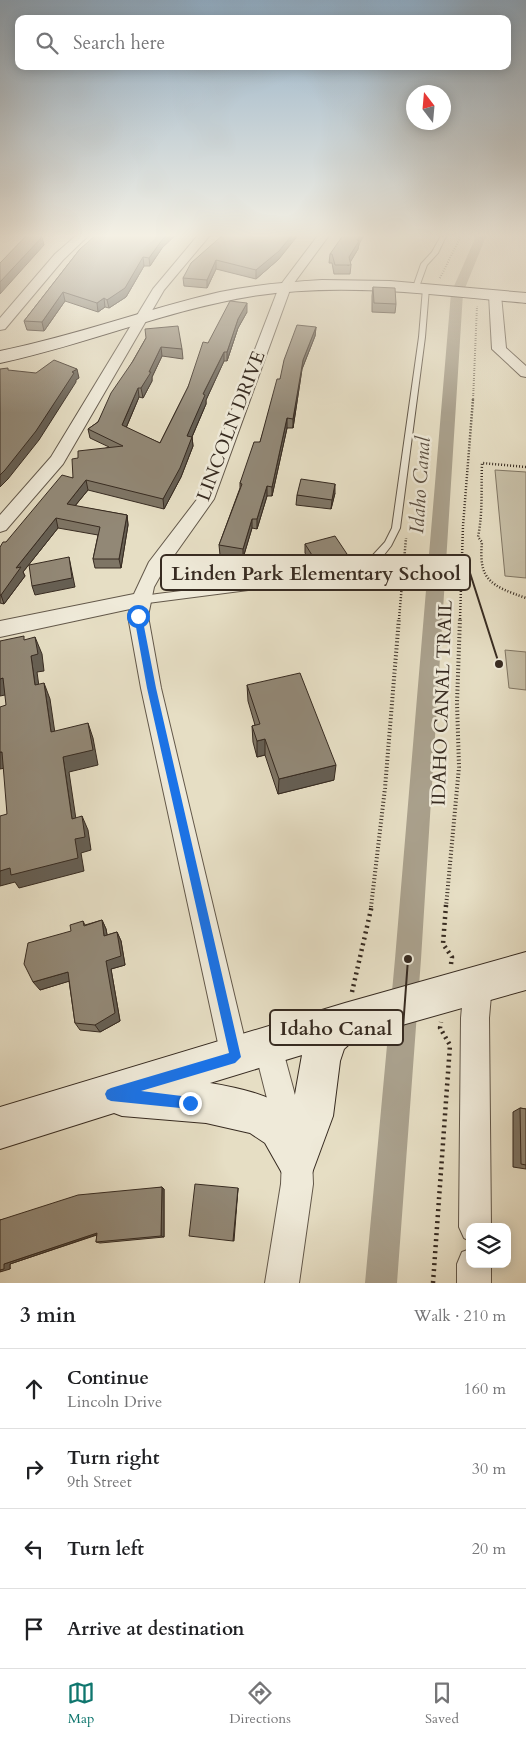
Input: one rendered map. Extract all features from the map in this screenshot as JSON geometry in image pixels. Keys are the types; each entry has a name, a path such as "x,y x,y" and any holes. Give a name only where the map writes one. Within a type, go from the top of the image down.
{"street":[{"path":"0,326 28,294"},
{"path":"0,526 57,460 157,294"},
{"path":"0,358 59,344 212,299 243,294"},
{"name":"LINCOLN DRIVE","path":"281,294 206,500 156,567 140,600 138,616 150,680 252,1052 297,1158 297,1184 282,1283"},
{"path":"464,294 484,298 526,298"},
{"path":"484,298 499,349 526,373"},
{"path":"0,629 140,600"},
{"path":"0,1128 345,1022 449,999 526,971"},
{"path":"449,999 475,1018 474,1223"},
{"path":"297,1158 312,1116 320,1061 328,1037 345,1022"},
{"path":"111,1094 228,1107 258,1113 280,1128 297,1158"},
{"path":"474,1268 474,1283"}],"lane":[{"path":"140,600 170,594 311,578 366,564 380,554 392,540 396,528 430,294"}],"path":[{"name":"IDAHO CANAL TRAIL","path":"449,999 452,956 443,944 459,766 457,703 463,526 472,429 477,306 484,298"},
{"path":"526,467 482,463 480,504 483,511 478,536 482,542 479,562 480,569 494,586 526,598"},
{"path":"345,1022 370,919 385,788 406,536"},
{"path":"433,1283 450,1045 449,999"}],"shaded area":[{"path":"495,470 526,472 526,578 505,576"},
{"path":"505,650 526,652 526,690 509,688"}],"building":[{"path":"45,294 62,294 42,322 24,321"},
{"path":"69,294 116,294 107,300 104,298 97,303"},
{"path":"373,294 395,294 396,304 374,303"},
{"path":"230,301 247,303 238,319 227,352 224,352 203,394 205,395 187,436 192,437 180,468 163,499 86,480 67,504 127,515 119,559 93,559 100,527 56,518 16,568 21,567 0,595 0,547 62,475 73,478 72,459 78,458 78,451 123,446 88,429 98,422 111,393 133,361 146,338 145,329 178,326 182,349 161,347 149,372 151,372 141,388 138,388 122,425 160,443 188,387 203,342 208,343"},
{"path":"297,325 316,327 303,360 293,419 287,418 272,487 267,486 257,519 252,519 243,549 219,545 242,484 240,483 254,442 260,442 277,379 280,379 284,360"},
{"path":"54,360 77,369 72,372 74,373 36,431 0,475 0,369 8,368 8,370 36,373"},
{"path":"301,479 335,484 332,500 297,495"},
{"path":"335,536 347,554 317,563 305,544"},
{"path":"69,557 72,578 32,586 29,565"},
{"path":"24,636 24,640 35,637 38,654 31,656 35,685 44,683 51,732 88,723 93,750 63,757 72,819 82,816 85,837 75,839 78,858 11,875 10,868 0,871 0,816 7,814 2,752 0,752 0,707 6,705 3,678 0,679 0,641"},
{"path":"300,673 336,765 279,779 265,739 257,741 252,726 260,724 247,685"},
{"path":"102,920 104,936 117,932 121,956 106,961 115,1013 95,1025 75,1023 68,972 33,982 24,964 28,943 71,931 70,925 83,921 84,926"},
{"path":"520,1108 526,1109 526,1165 521,1164"},
{"path":"195,1184 238,1188 233,1241 189,1236"},
{"path":"162,1187 161,1236 96,1242 97,1233 4,1264 4,1269 0,1270 0,1220 78,1195"}],"waterway":[{"name":"Idaho Canal","path":"381,1283 408,959 457,294"}],"place":[{"name":"Linden Park Elementary School","path":"499,664"},
{"name":"Idaho Canal","path":"408,959"}],"route":[{"path":"138,616 151,688 235,1057 111,1094 190,1103"}]}
